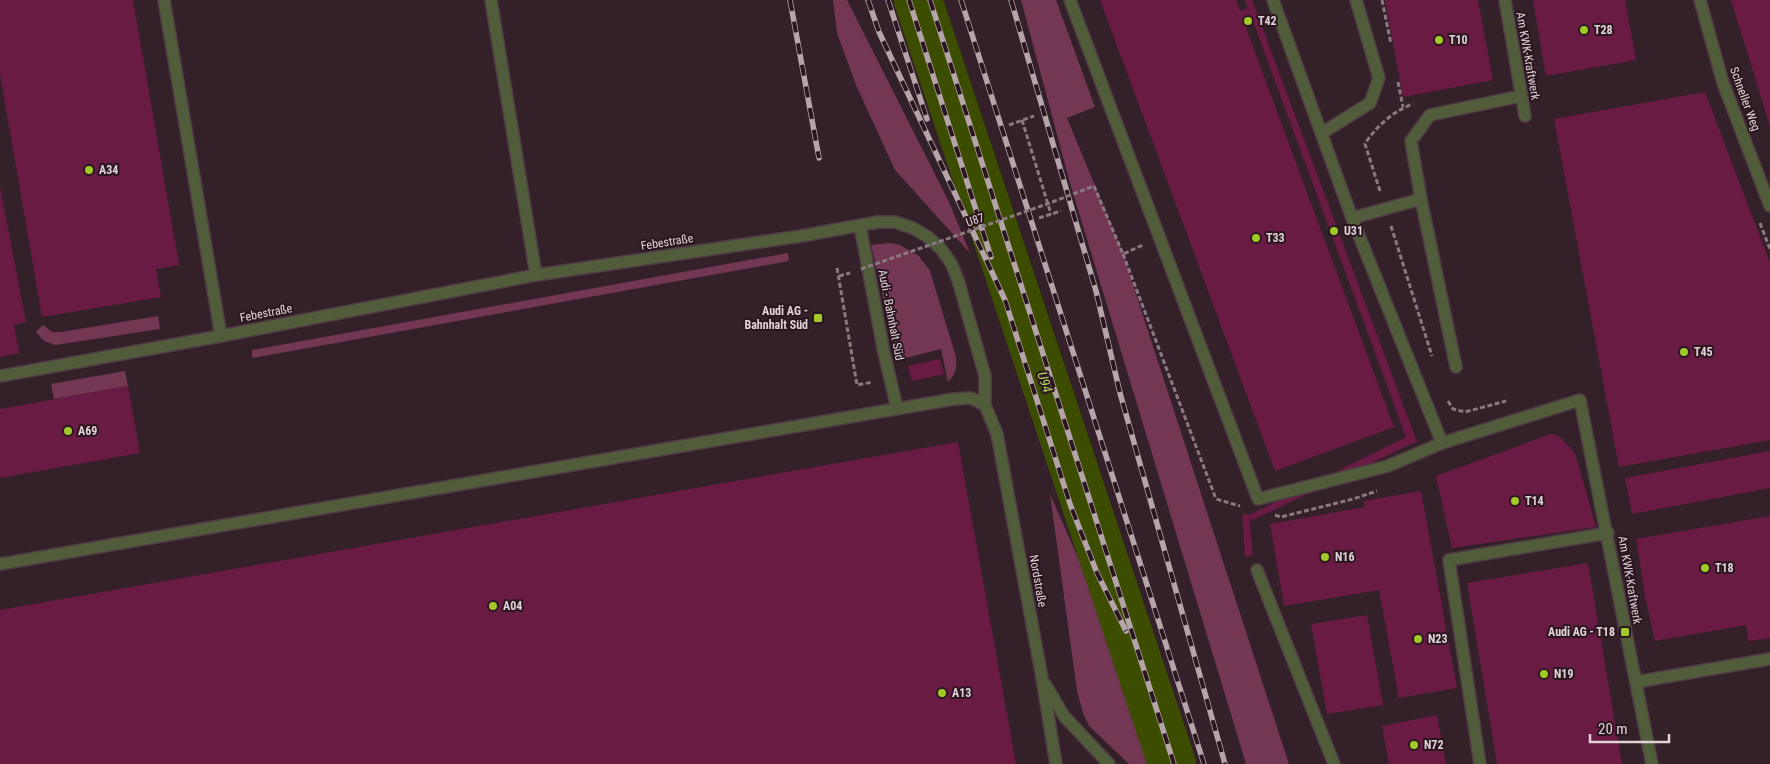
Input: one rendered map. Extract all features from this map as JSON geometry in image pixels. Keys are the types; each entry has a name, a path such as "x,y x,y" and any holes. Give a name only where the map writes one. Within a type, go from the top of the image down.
{"lane":[{"path":"164,0 221,336"},
{"path":"491,0 536,276"},
{"path":"1070,0 1258,499 1388,466 1442,443 1352,218 1273,0"},
{"path":"1322,133 1370,103 1380,78 1356,0"},
{"name":"Am KWK-Kraftwerk","path":"1505,0 1525,116"},
{"name":"Schneller Weg","path":"1700,0 1723,83 1770,206"},
{"path":"1456,367 1420,199 1411,141 1430,115 1521,96"},
{"path":"1352,218 1420,199"},
{"name":"Febestraße","path":"0,376 536,276 801,236 878,222 895,222 913,228 928,236 952,264 985,376 985,405"},
{"name":"Audi - Bahnhalt Süd","path":"860,226 884,353 897,408"},
{"path":"0,564 897,408 971,398 985,405"},
{"name":"Am KWK-Kraftwerk","path":"1442,443 1580,400 1608,533 1625,632 1652,764"},
{"name":"Nordstraße","path":"985,405 997,434 1056,764"},
{"path":"1480,764 1449,560 1608,533"},
{"path":"1257,570 1334,764"},
{"path":"1636,682 1770,659"},
{"path":"1042,678 1064,716 1109,764"}],"path":[{"path":"1009,125 1034,116"},
{"path":"1022,120 1050,213"},
{"name":"U87","path":"861,269 1094,186 1120,248"},
{"path":"1039,218 1061,211"},
{"path":"837,268 857,385 874,382"}],"shaded area":[{"path":"833,0 847,0 949,202 970,253 895,170 856,85 837,33"},
{"path":"1021,0 1056,0 1095,107 1067,118 1123,254 1289,764 1246,764 1070,183"},
{"path":"890,243 900,245 919,256 930,271 956,357 955,371 948,382 941,349 898,360 871,245"},
{"path":"788,253 789,261 252,358 252,350"},
{"path":"158,316 160,329 55,345 44,341 36,332 43,325 52,332 61,332"},
{"path":"125,371 128,386 54,399 51,384"},
{"path":"1050,494 1097,601 1135,671 1167,764 1129,764 1089,726 1083,713 1077,691"}],"building":[{"name":"A34","path":"0,0 133,0 179,265 156,269 161,297 42,317 0,74"},
{"name":"T33","path":"1100,0 1236,0 1240,11 1248,8 1245,0 1252,0 1417,442 1251,521 1249,515 1406,437 1254,24 1246,28 1394,427 1275,471"},
{"name":"T10","path":"1385,0 1478,0 1493,80 1403,97"},
{"name":"T28","path":"1533,0 1625,0 1636,60 1546,76"},
{"path":"1731,0 1770,0 1770,126"},
{"name":"T45","path":"1705,92 1770,263 1770,440 1619,467 1554,119"},
{"path":"0,187 26,322 14,325 19,353 0,357"},
{"path":"940,359 944,374 912,381 908,366"},
{"name":"A69","path":"128,386 140,453 0,478 0,409"},
{"name":"T14","path":"1551,434 1559,436 1575,453 1596,527 1452,548 1436,476"},
{"name":"A04","path":"958,442 1016,764 0,764 0,610"},
{"path":"1770,451 1770,488 1632,514 1625,478"},
{"path":"1421,491 1457,688 1399,698 1379,590 1284,606 1270,524 1365,507 1364,501"},
{"path":"1242,514 1249,515 1253,555 1245,557"},
{"name":"T18","path":"1770,516 1770,638 1748,641 1746,625 1655,641 1645,596 1636,539"},
{"name":"N19","path":"1588,563 1622,764 1497,764 1467,583"},
{"path":"1367,615 1383,705 1327,714 1311,624"},
{"name":"N72","path":"1437,715 1446,764 1389,764 1382,726"}],"waterway":[{"name":"U94","path":"918,0 1172,764"}],"railway":[{"path":"790,0 819,158"},
{"path":"868,0 879,32 1005,300 1070,504 1097,573 1126,631"},
{"path":"888,0 927,119"},
{"path":"909,0 991,257"},
{"path":"930,0 1174,764"},
{"path":"961,0 1204,764"},
{"path":"1011,0 1096,291 1120,393 1225,764"}],"place":[{"name":"T42","path":"1248,21"},
{"name":"T28","path":"1584,30"},
{"name":"T10","path":"1439,40"},
{"name":"A34","path":"89,170"},
{"name":"U31","path":"1334,231"},
{"name":"T33","path":"1256,238"},
{"name":"Audi AG - Bahnhalt Süd","path":"818,318"},
{"name":"T45","path":"1684,352"},
{"name":"A69","path":"68,431"},
{"name":"T14","path":"1515,501"},
{"name":"N16","path":"1325,557"},
{"name":"T18","path":"1705,568"},
{"name":"A04","path":"493,606"},
{"name":"Audi AG - T18","path":"1625,632"},
{"name":"N23","path":"1418,639"},
{"name":"N19","path":"1544,674"},
{"name":"A13","path":"942,693"},
{"name":"N72","path":"1414,745"}]}
